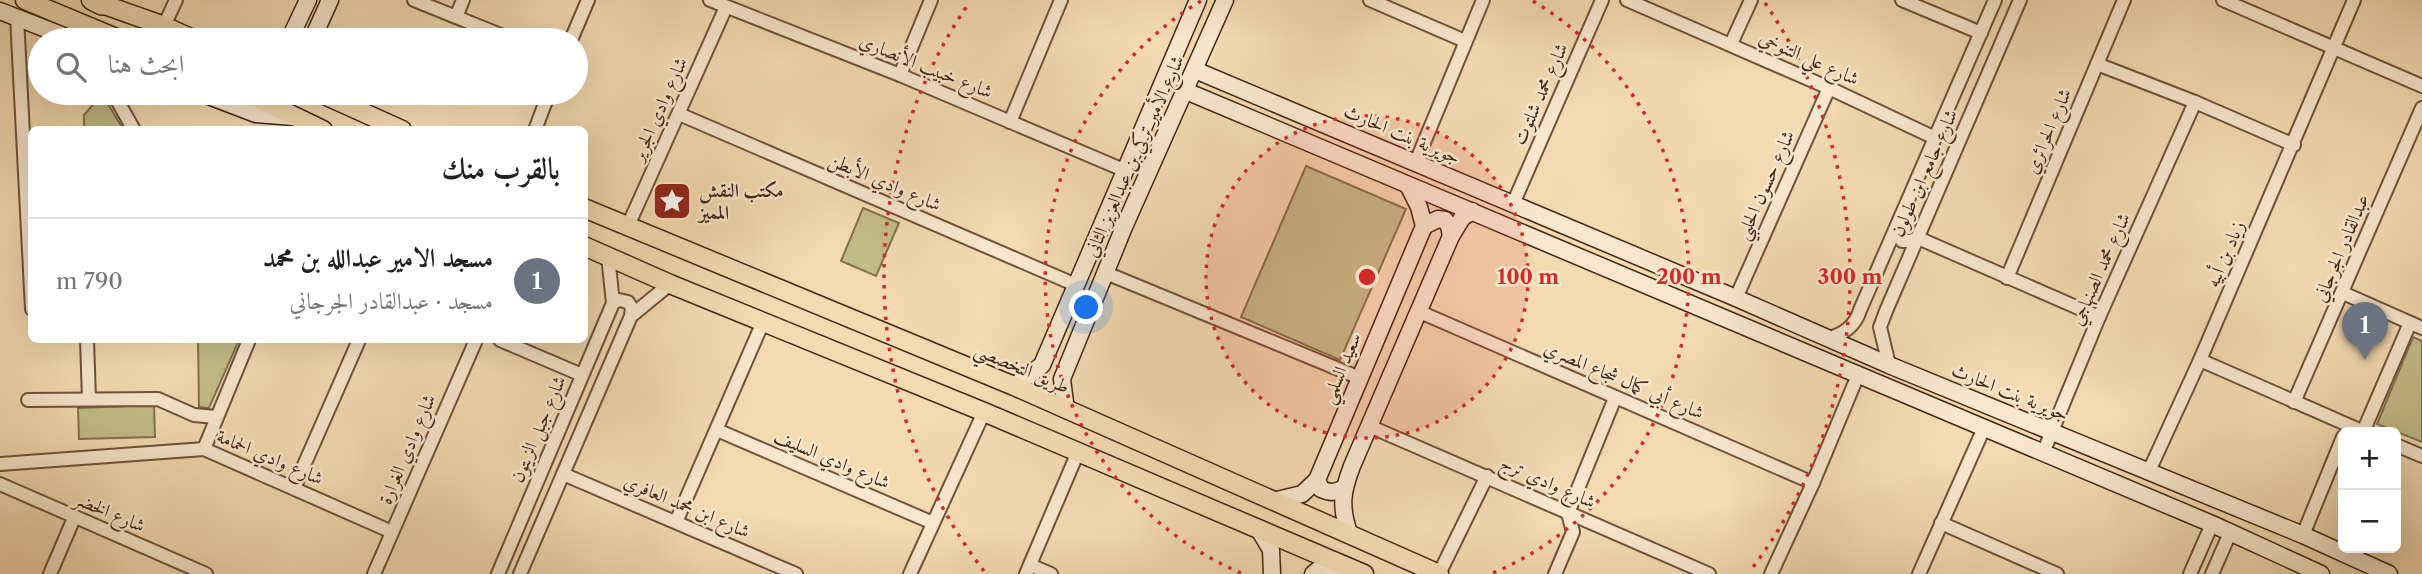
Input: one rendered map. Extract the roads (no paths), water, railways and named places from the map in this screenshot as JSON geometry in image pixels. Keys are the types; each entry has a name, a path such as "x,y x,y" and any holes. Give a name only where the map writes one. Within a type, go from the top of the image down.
{"main road":[{"path":"26,0 92,28"},
{"path":"101,1 168,28"},
{"path":"273,105 316,126"},
{"path":"347,105 393,126"},
{"name":"طريق التخصصي","path":"588,210 1014,386 1439,574"},
{"path":"588,248 1364,574"}],"street":[{"path":"164,26 176,0"},
{"path":"295,28 308,0"},
{"path":"317,28 330,0"},
{"path":"414,0 483,28"},
{"path":"456,17 463,0"},
{"path":"576,28 588,0"},
{"name":"شارع خبيب الأنصاري","path":"710,0 900,75 1126,171"},
{"path":"900,75 931,0"},
{"path":"1010,122 1061,0"},
{"name":"شارع الأمير تركي بن عبدالعزيز الثاني","path":"1042,365 1198,0"},
{"name":"شارع الأمير تركي بن عبدالعزيز الثاني","path":"1066,410 1062,379 1124,228 1224,0"},
{"path":"1370,0 1465,41"},
{"path":"1416,162 1483,0"},
{"name":"شارع محمد شلتوت","path":"1513,204 1602,0"},
{"name":"شارع علي التنوخي","path":"1627,0 1731,44 1935,138"},
{"path":"1731,44 1751,0"},
{"path":"1902,0 1981,33"},
{"name":"شارع جامع ابن طولون","path":"1828,338 1838,336 1857,321 1995,0"},
{"name":"شارع جامع ابن طولون","path":"1888,365 1880,327 2020,0"},
{"name":"شارع الحرائري","path":"2007,278 2124,0"},
{"path":"2223,0 2422,86"},
{"name":"زياد بن أبيه","path":"2149,471 2294,145 2354,0"},
{"name":"شارع وادي الجرير","path":"627,228 726,7"},
{"path":"0,11 44,28"},
{"path":"17,17 28,193"},
{"path":"2097,64 2195,102 2294,145"},
{"name":"جويرية بنت الحارث","path":"1195,70 1736,298 1888,365 2149,471 2389,574"},
{"path":"1208,101 1203,87 1214,78"},
{"name":"شارع حسون الحلبي","path":"1736,298 1829,88"},
{"path":"1186,91 2212,524 2321,574"},
{"name":"شارع محمد الصنهاجي","path":"2043,453 2099,317 2195,102"},
{"path":"120,105 132,126"},
{"path":"232,105 256,114 302,118"},
{"path":"537,126 544,105"},
{"name":"عبدالقادر الجرجاني","path":"2294,402 2422,108"},
{"name":"شارع وادي الأبطن","path":"678,114 1076,285"},
{"path":"1409,187 1419,207 1424,226 1438,219 1445,220 1451,236"},
{"path":"1349,533 1342,513 1343,488 1451,236 1462,218 1472,211"},
{"path":"1105,220 1105,230 1110,236 1124,228"},
{"name":"سعيد السلمي","path":"1317,480 1424,226"},
{"path":"1895,230 1902,241 1918,238 2099,317"},
{"path":"1581,258 1594,251 1597,245 1592,237"},
{"path":"1093,248 1102,240 1107,240 1113,254"},
{"path":"1605,268 1601,254 1605,249 1615,247"},
{"path":"1886,250 1899,249 1907,260"},
{"name":"شارع جبل الزيتون","path":"498,574 613,303 608,256"},
{"path":"1105,273 1360,378"},
{"name":"شارع جبل الزيتون","path":"520,574 631,316 670,284"},
{"path":"1076,285 1097,295"},
{"path":"2343,293 2416,326 2366,427"},
{"path":"613,303 620,300 628,302 632,308 631,316"},
{"name":"شارع أبي كمال شجاع المصري","path":"1419,312 1813,483"},
{"path":"676,522 763,322"},
{"path":"87,343 89,399"},
{"path":"204,449 248,343"},
{"path":"294,488 358,343"},
{"name":"شارع وادي الغرارة","path":"374,574 475,343"},
{"path":"507,343 582,375"},
{"path":"2200,360 2294,402 2338,427"},
{"path":"1014,386 1042,365 1046,373 1062,379"},
{"path":"1771,574 1858,375"},
{"path":"1555,574 1573,532 1568,513 1615,398"},
{"path":"28,400 158,399 194,415 216,417"},
{"path":"909,574 984,412"},
{"name":"شارع وادي ترج","path":"1369,426 1709,574"},
{"path":"1919,574 1984,428"},
{"name":"شارع وادي السليف","path":"717,430 933,523"},
{"path":"2401,447 2422,456"},
{"name":"شارع وادي الحمامة","path":"0,464 204,449 392,532"},
{"path":"2302,535 2338,451"},
{"path":"1051,574 1028,569 1078,452"},
{"name":"شارع ابن محمد العافري","path":"563,474 676,522 767,568 796,574"},
{"path":"1439,574 1487,476"},
{"path":"1273,501 1302,494 1317,480 1321,489 1329,492 1337,492 1343,488"},
{"name":"شارع الخضر","path":"0,484 206,574"},
{"path":"50,574 74,518"},
{"path":"1941,523 2049,572"},
{"path":"2190,574 2212,524"},
{"path":"1258,528 1271,550 1272,574"},
{"path":"2212,574 2230,533"},
{"path":"2199,554 2204,547 2214,546 2218,561"},
{"path":"1313,574 1318,570 1344,566"}],"place":[{"name":"مكتب النقش المميز","path":"672,201"},
{"name":"مسجد الامير عبدالله بن محمد","path":"2365,360"}]}
